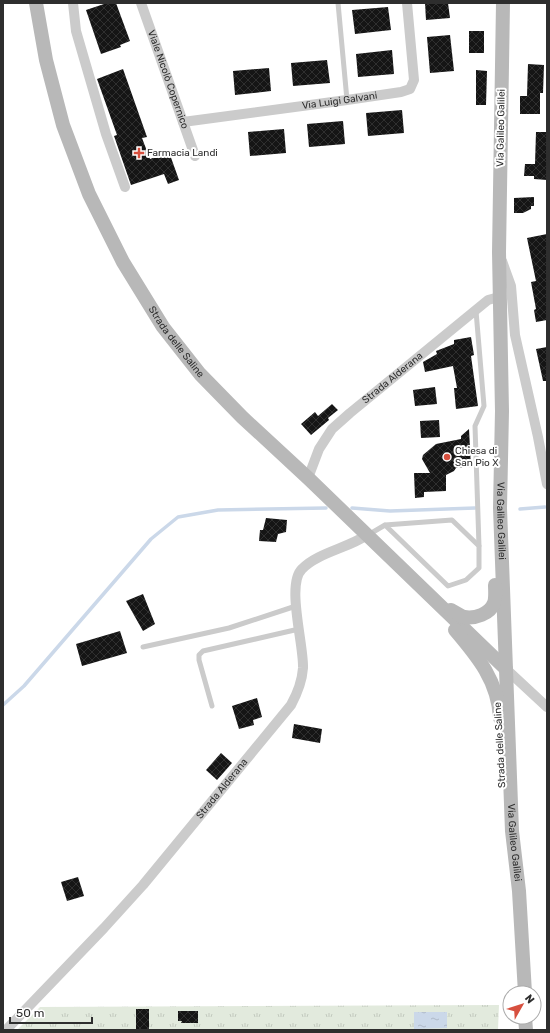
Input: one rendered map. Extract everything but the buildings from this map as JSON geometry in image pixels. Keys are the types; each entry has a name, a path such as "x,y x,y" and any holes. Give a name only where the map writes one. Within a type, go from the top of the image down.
{"street":[{"name":"Strada delle Saline","path":"36,3 46,60 63,125 89,194 123,262 163,327 200,374 242,418 308,478 506,669"},
{"path":"72,3 76,30 106,134 124,187"},
{"name":"Viale Nicolò Copernico","path":"141,3 195,156"},
{"name":"Via Luigi Galvani","path":"183,122 347,100 401,92 410,89 414,80 407,3"},
{"name":"Via Galileo Galilei","path":"503,3 499,252 502,411 500,508 512,831 520,891 524,985"},
{"name":"Via Galileo Galilei","path":"499,252 511,286 515,336 547,484"},
{"name":"Strada Alderana","path":"308,478 319,449 332,429 350,412 488,300 499,297"},
{"name":"Strada delle Saline","path":"438,603 464,617 475,618 485,613 494,604 496,594 493,534 500,508"},
{"name":"Strada Alderana","path":"6,1030 99,934 143,885 291,706 299,688 303,669 296,606 296,578 301,569 313,560 359,541 367,535"},
{"name":"Strada delle Saline","path":"438,603 449,624 477,656 494,686 499,704 503,802 512,831"},
{"path":"506,669 547,707"}],"lane":[{"path":"338,3 347,100"},
{"path":"385,525 448,586 466,580 479,568 475,426 484,406 476,310"},
{"path":"367,535 385,525 452,520 479,546"},
{"path":"143,647 229,628 296,606"},
{"path":"212,706 199,660 199,655 203,651 299,630"}],"green space":[{"path":"499,1005 498,1030 17,1030 40,1007"}],"water":[{"path":"414,1012 447,1012 447,1028 414,1029"}],"waterway":[{"path":"520,509 545,507"},
{"path":"3,705 24,686 151,539 178,517 218,510 326,508"},
{"path":"352,508 390,511 475,508"}],"place":[{"name":"Farmacia Landi","path":"139,153"},
{"name":"Chiesa di San Pio X","path":"447,457"}]}
